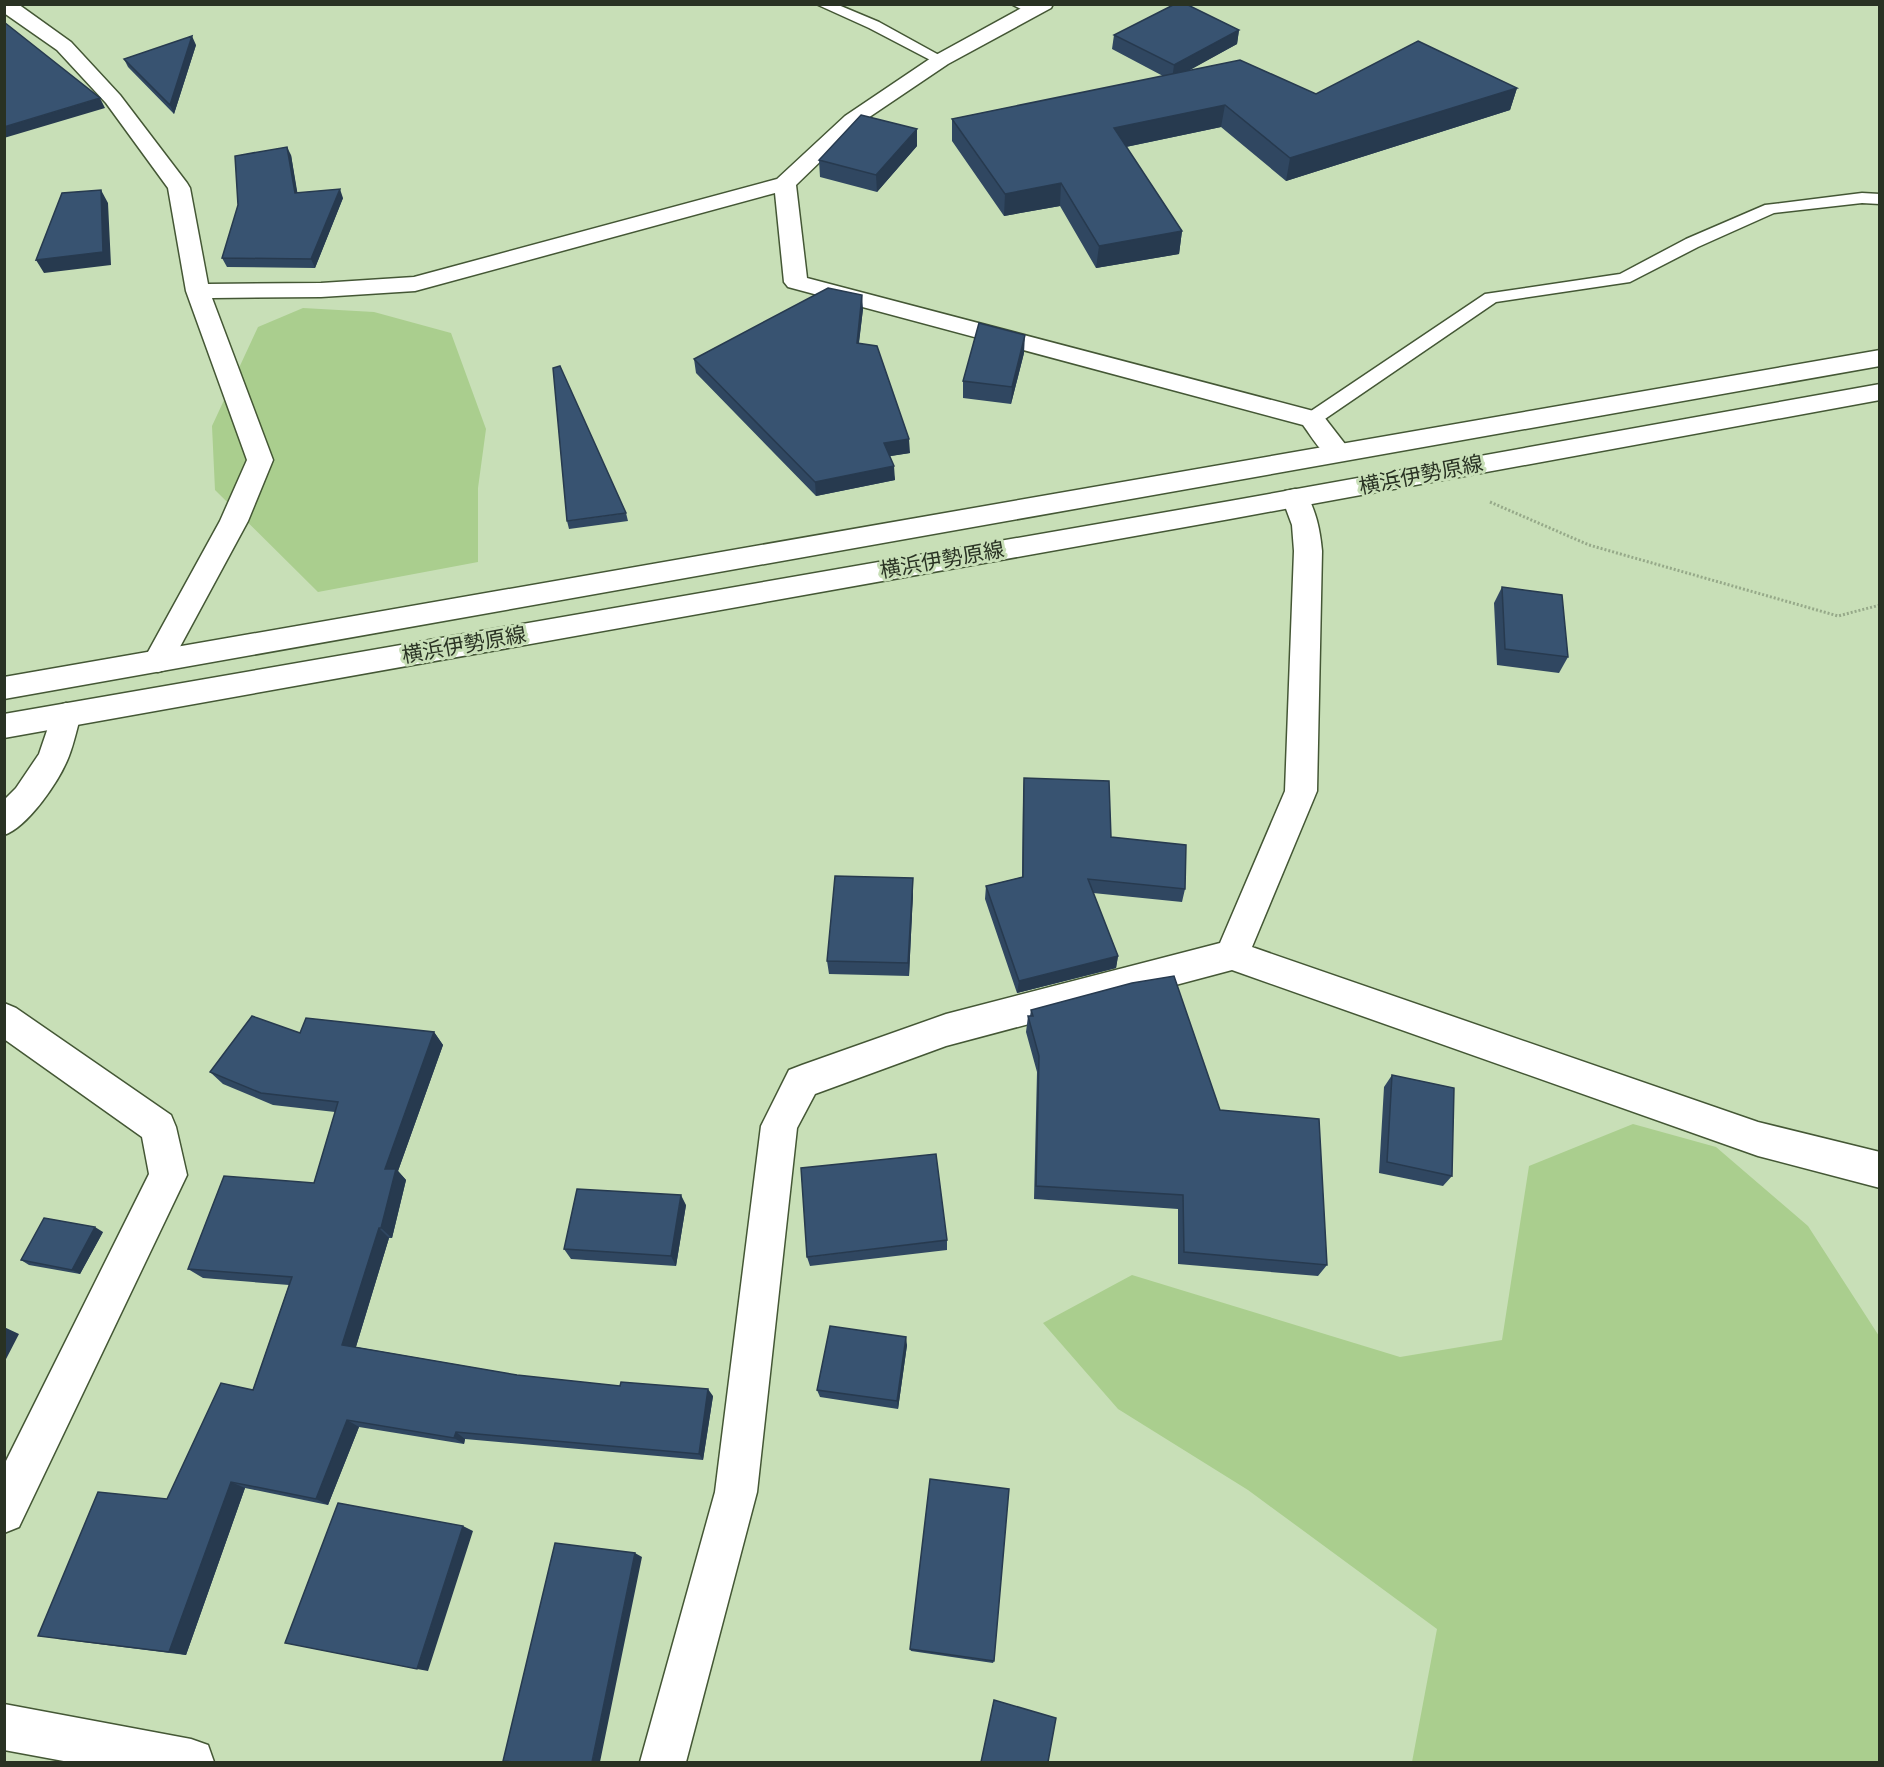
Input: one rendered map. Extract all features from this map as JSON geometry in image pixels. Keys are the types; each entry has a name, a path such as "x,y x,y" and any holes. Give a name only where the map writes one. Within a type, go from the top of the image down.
{"street":[{"path":"5,4 64,46 113,99 179,188 198,291 260,460 234,520 158,661"},
{"path":"198,291 321,290 414,284 785,184 852,120 941,60 1031,7"},
{"path":"785,184 796,282 1312,419 1339,453"},
{"name":"横浜伊勢原線","path":"4,688 1880,358"},
{"name":"横浜伊勢原線","path":"4,726 1295,498 1880,392"},
{"path":"1232,955 1300,791 1308,551 1306,525 1295,498"},
{"path":"4,822 27,797 53,757 66,715"},
{"path":"663,1762 736,1492 779,1126 802,1082 946,1030 1232,955 1758,1139 1880,1170"},
{"path":"4,1019 158,1127 168,1175 4,1512"},
{"path":"4,1727 191,1762"}],"lane":[{"path":"823,4 874,25 941,60"},
{"path":"1312,419 1491,298 1624,278 1692,243 1771,208 1862,198 1880,199"}],"path":[{"path":"1458,467 1478,492 1497,507 1589,545 1838,616 1880,604"}],"green space":[{"path":"303,308 374,312 451,333 486,429 478,488 478,562 318,592 215,490 212,426 258,327"},
{"path":"1633,1124 1716,1147 1808,1226 1879,1336 1879,1762 1412,1762 1437,1629 1248,1490 1118,1409 1043,1323 1132,1275 1400,1357 1502,1340 1529,1166"}],"building":[{"path":"1175,4 1186,4 1239,30 1174,65 1114,35"},
{"path":"4,22 100,98 4,127"},
{"path":"192,36 170,105 124,59"},
{"path":"1418,41 1517,88 1290,158 1225,105 1114,128 1182,231 1099,246 1061,183 1005,194 952,119 1240,60 1316,94"},
{"path":"861,115 917,129 876,175 819,160"},
{"path":"287,147 295,193 340,189 311,259 222,258 238,205 235,156"},
{"path":"101,190 103,252 36,260 62,193"},
{"path":"828,288 862,295 857,343 877,346 909,439 884,443 894,466 815,482 694,359"},
{"path":"979,323 1025,335 1012,387 963,381"},
{"path":"560,366 626,513 567,521 553,368"},
{"path":"1502,587 1562,595 1568,657 1505,649"},
{"path":"1024,778 1109,781 1111,837 1186,845 1185,889 1088,879 1118,956 1019,981 986,886 1023,877"},
{"path":"835,876 913,878 908,963 827,961"},
{"path":"1174,976 1220,1110 1319,1119 1327,1265 1184,1252 1183,1195 1036,1186 1039,1056 1028,1016 1033,1016 1031,1010 1132,983"},
{"path":"252,1016 300,1033 306,1018 434,1032 385,1169 396,1169 381,1228 379,1228 342,1345 517,1375 620,1386 621,1382 708,1389 699,1454 456,1432 454,1438 347,1420 316,1499 231,1482 169,1652 38,1636 98,1492 167,1499 221,1383 253,1390 292,1277 188,1269 224,1176 314,1183 338,1102 261,1093 210,1072"},
{"path":"1392,1075 1454,1088 1452,1176 1387,1162"},
{"path":"936,1154 947,1240 807,1257 801,1168"},
{"path":"577,1189 681,1195 671,1256 564,1249"},
{"path":"44,1218 95,1227 72,1270 21,1260"},
{"path":"830,1326 906,1337 897,1401 817,1390"},
{"path":"930,1479 1009,1489 994,1661 910,1649"},
{"path":"338,1503 463,1526 417,1669 285,1643"},
{"path":"555,1543 635,1553 592,1762 503,1761"},
{"path":"994,1700 1056,1718 1048,1762 981,1762"}]}
